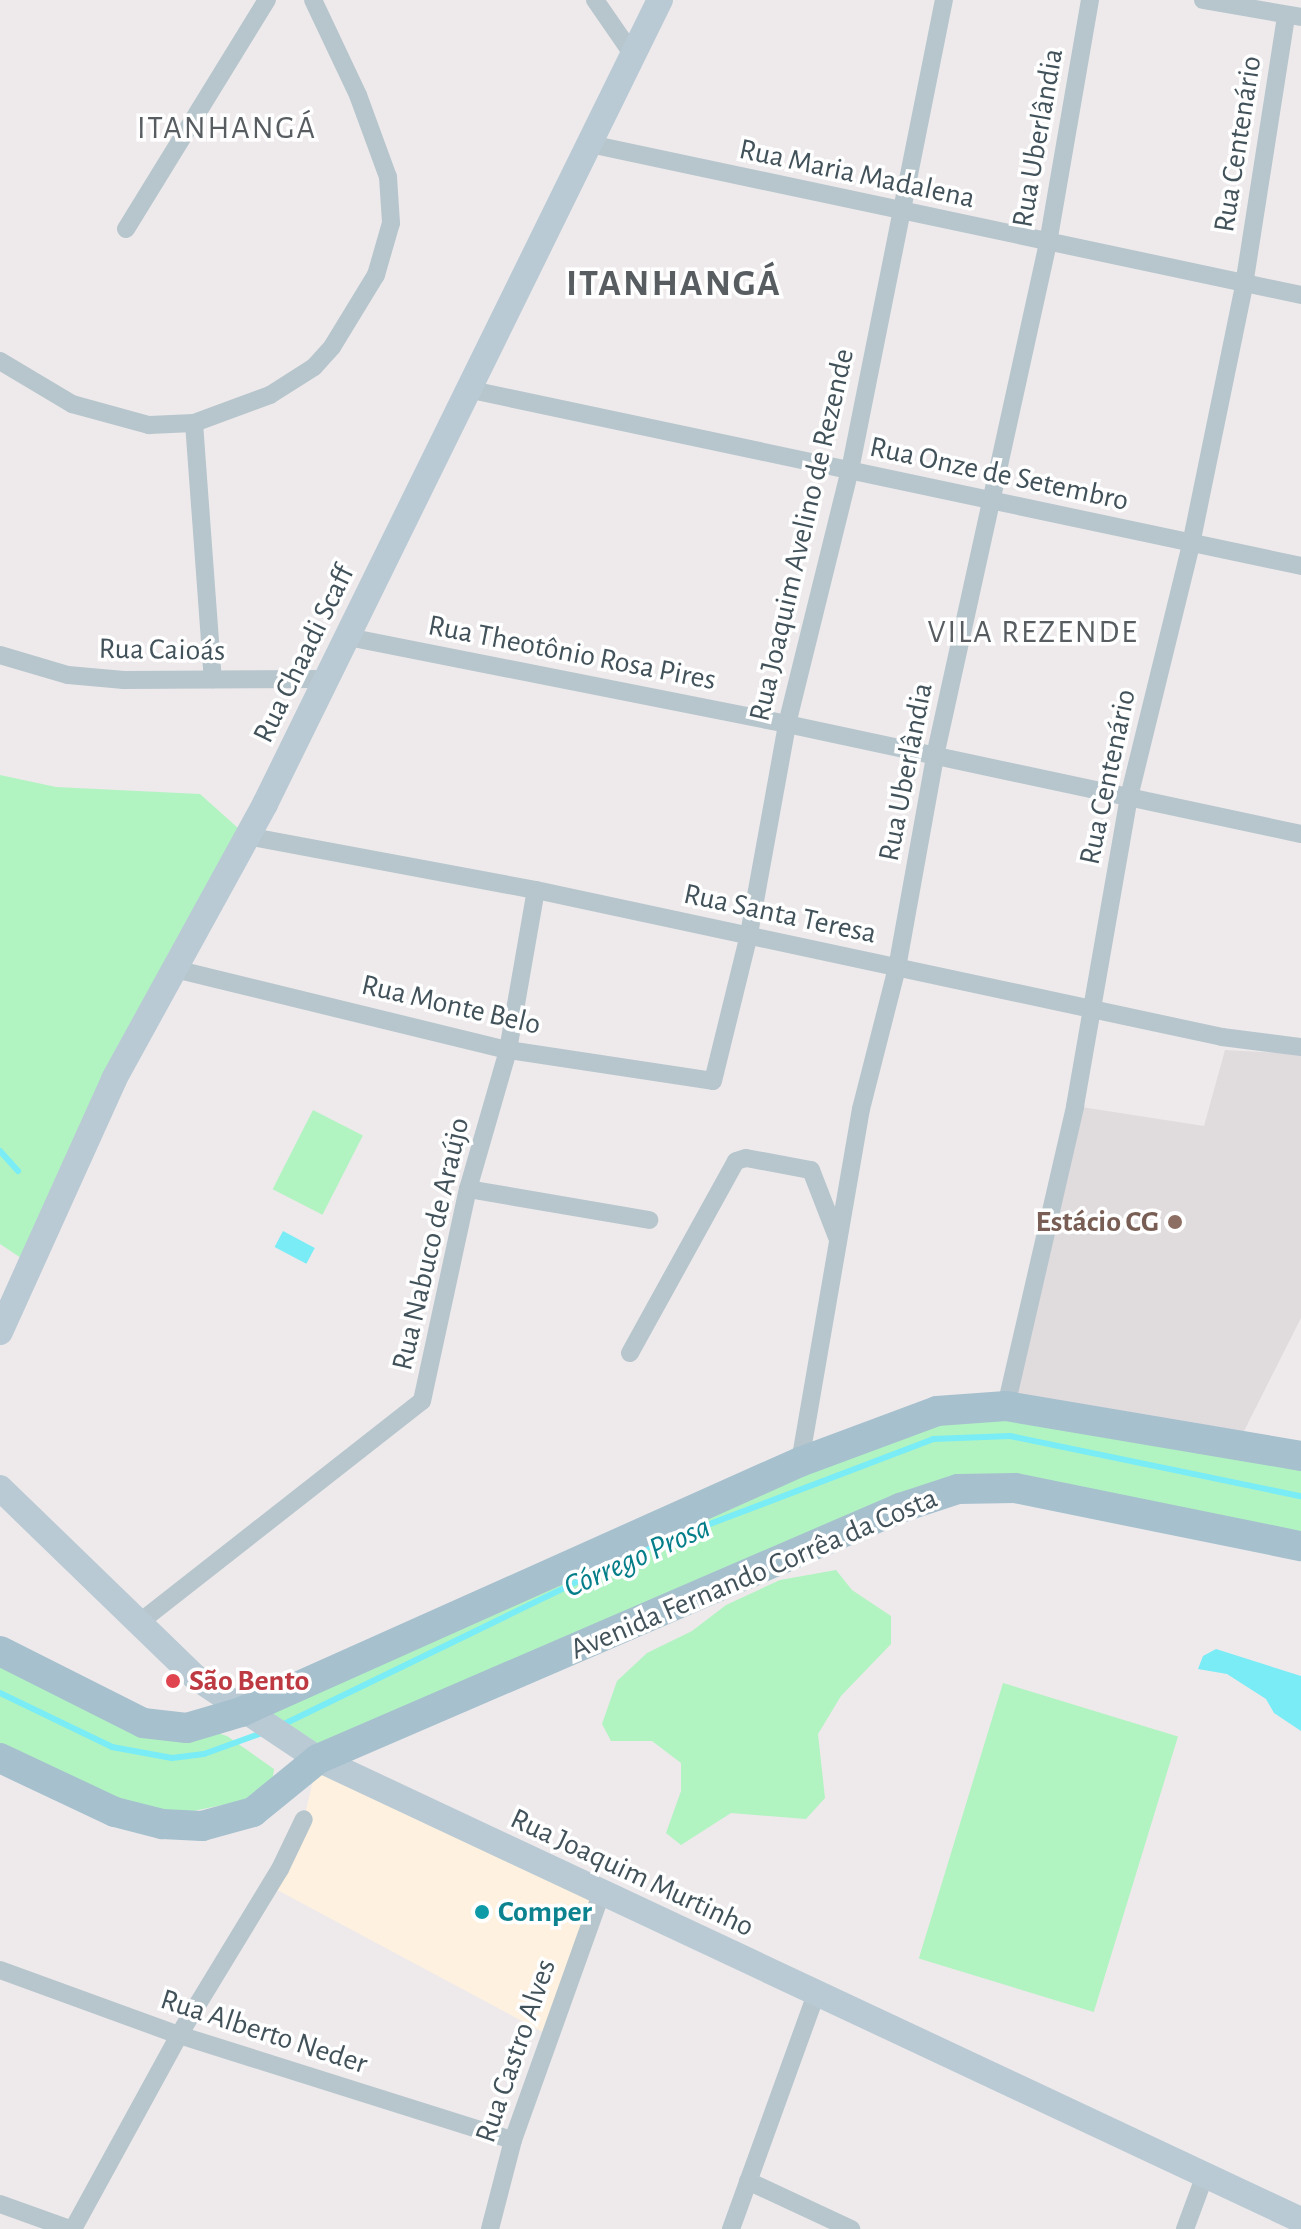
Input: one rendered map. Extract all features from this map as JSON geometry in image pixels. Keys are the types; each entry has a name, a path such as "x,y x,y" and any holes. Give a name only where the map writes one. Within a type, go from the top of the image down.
{"main road":[{"path":"0,1651 143,1723 187,1728 251,1717 800,1462 937,1411 1006,1406 1301,1456"},
{"name":"Avenida Fernando Corrêa da Costa","path":"0,1758 115,1812 162,1824 202,1826 253,1812 314,1756 900,1508 958,1489 1015,1488 1301,1546"}],"street":[{"path":"126,229 267,0"},
{"path":"0,361 72,404 109,418 149,425 194,423 270,395 314,367 348,328 376,275 388,236 388,177 358,95 313,0"},
{"path":"595,0 631,52"},
{"name":"Rua Chaadi Scaff","path":"0,1332 114,1079 179,970 348,637 467,389 590,144 631,52 660,0"},
{"name":"Rua Joaquim Avelino de Rezende","path":"713,1081 749,934 787,724 850,470 944,0"},
{"name":"Rua Uberlândia","path":"800,1462 861,1109 897,968 935,756 994,501 1048,243 1090,0"},
{"path":"1203,0 1294,17"},
{"name":"Rua Centenário","path":"1006,1406 1092,1009 1129,797 1191,544 1294,17"},
{"name":"Rua Maria Madalena","path":"590,144 1301,295"},
{"name":"Rua Onze de Setembro","path":"467,389 1301,566"},
{"path":"194,423 213,679"},
{"name":"Rua Theotônio Rosa Pires","path":"348,637 787,724 1301,834"},
{"name":"Rua Caioás","path":"0,655 68,675 326,679"},
{"name":"Rua Santa Teresa","path":"247,836 536,890 1092,1009 1301,1047"},
{"name":"Rua Nabuco de Araújo","path":"140,1622 422,1401 468,1189 508,1050 536,890"},
{"name":"Rua Monte Belo","path":"179,970 508,1050 713,1081"},
{"path":"630,1353 736,1161 746,1158 811,1170 838,1239"},
{"path":"468,1189 649,1220"},
{"name":"Rua Joaquim Murtinho","path":"0,1488 195,1677 314,1756 601,1894 1301,2220"},
{"path":"0,2204 72,2229 179,2035 280,1869 304,1819"},
{"name":"Rua Castro Alves","path":"490,2229 513,2140 601,1894"},
{"name":"Rua Alberto Neder","path":"0,1970 179,2035 513,2140"},
{"path":"731,2229 816,1994"},
{"path":"1185,2229 1205,2175"},
{"path":"748,2181 851,2229"}],"shaded area":[{"name":"Estácio CG","path":"1225,1050 1301,1054 1301,1318 1238,1443 1006,1406 1075,1106 1204,1126"},
{"path":"318,1759 601,1894 550,2036 268,1885 304,1819"}],"green space":[{"path":"0,775 56,787 200,794 247,836 33,1266 0,1244"},
{"path":"313,1110 363,1135 322,1215 273,1189"},
{"path":"937,1411 1301,1456 1301,1546 958,1489 318,1759 241,1712"},
{"path":"836,1570 852,1590 891,1616 891,1644 841,1696 818,1734 825,1798 806,1819 731,1813 681,1845 666,1833 681,1791 681,1763 652,1741 611,1741 602,1724 617,1681 647,1653 692,1631 726,1605 780,1580"},
{"path":"0,1665 227,1736 274,1769 272,1784 247,1800 164,1817 0,1749"},
{"path":"1003,1683 1178,1737 1094,2012 919,1958"}],"water":[{"path":"283,1231 315,1248 306,1264 275,1247"},
{"path":"1216,1649 1301,1676 1301,1731 1274,1713 1266,1699 1227,1674 1198,1669 1203,1656"}],"waterway":[{"path":"0,1151 18,1171"},
{"name":"Córrego Prosa","path":"280,1726 644,1549 933,1439 1010,1436 1301,1496"},
{"name":"Córrego Prosa","path":"0,1693 112,1747 172,1758 204,1754 262,1733"}],"place":[{"name":"Estácio CG","path":"1175,1222"},
{"name":"São Bento","path":"173,1681"},
{"name":"Comper","path":"482,1912"}],"district":[{"name":"ITANHANGÁ","path":"227,128"},
{"name":"ITANHANGÁ","path":"674,285"},
{"name":"VILA REZENDE","path":"1033,632"}]}
